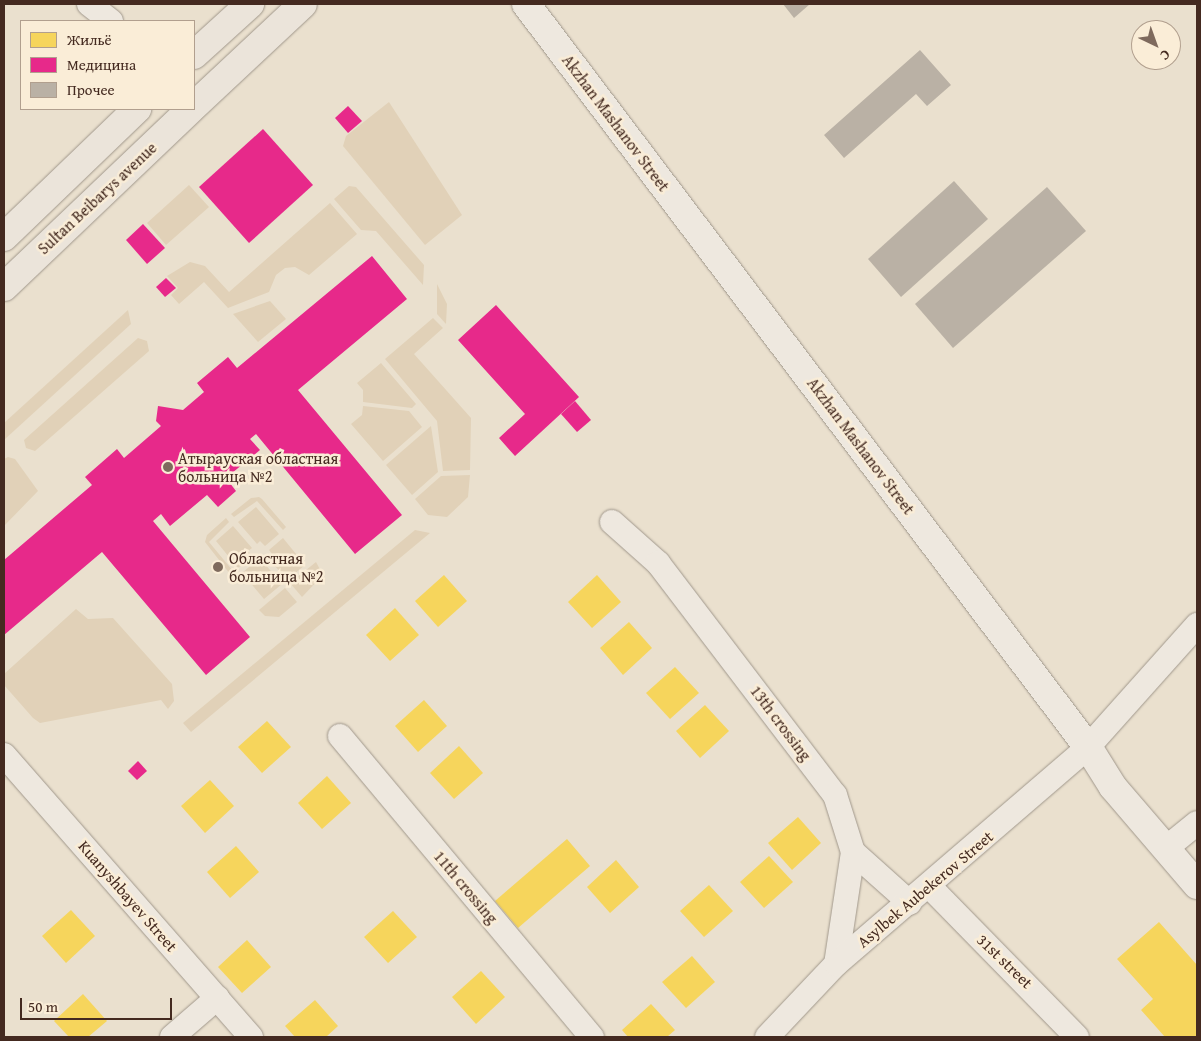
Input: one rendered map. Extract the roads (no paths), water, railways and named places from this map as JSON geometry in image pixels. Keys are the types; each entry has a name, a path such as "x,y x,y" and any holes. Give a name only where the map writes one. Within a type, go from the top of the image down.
{"main road":[{"path":"195,54 250,4"},
{"name":"Sultan Beibarys avenue","path":"195,105 302,4"},
{"path":"4,237 136,110"},
{"name":"Sultan Beibarys avenue","path":"4,287 190,110"}],"street":[{"path":"89,4 110,20"},
{"name":"Akzhan Mashanov Street","path":"526,4 1088,747 1113,787 1197,885"},
{"name":"13th crossing","path":"612,522 658,563 835,795 853,852 836,964"},
{"name":"Asylbek Aubekerov Street","path":"767,1037 836,964 930,887 1088,747 1197,626"},
{"name":"11th crossing","path":"340,736 592,1037"},
{"name":"Kuanyshbayev Street","path":"8,766 251,1037"},
{"path":"1165,849 1197,823"},
{"path":"853,852 910,903"},
{"name":"31st street","path":"930,887 1077,1037"},
{"path":"172,1037 217,998"}],"place":[{"name":"Атырауская областная больница №2","path":"168,467"},
{"name":"Областная больница №2","path":"218,567"}]}
